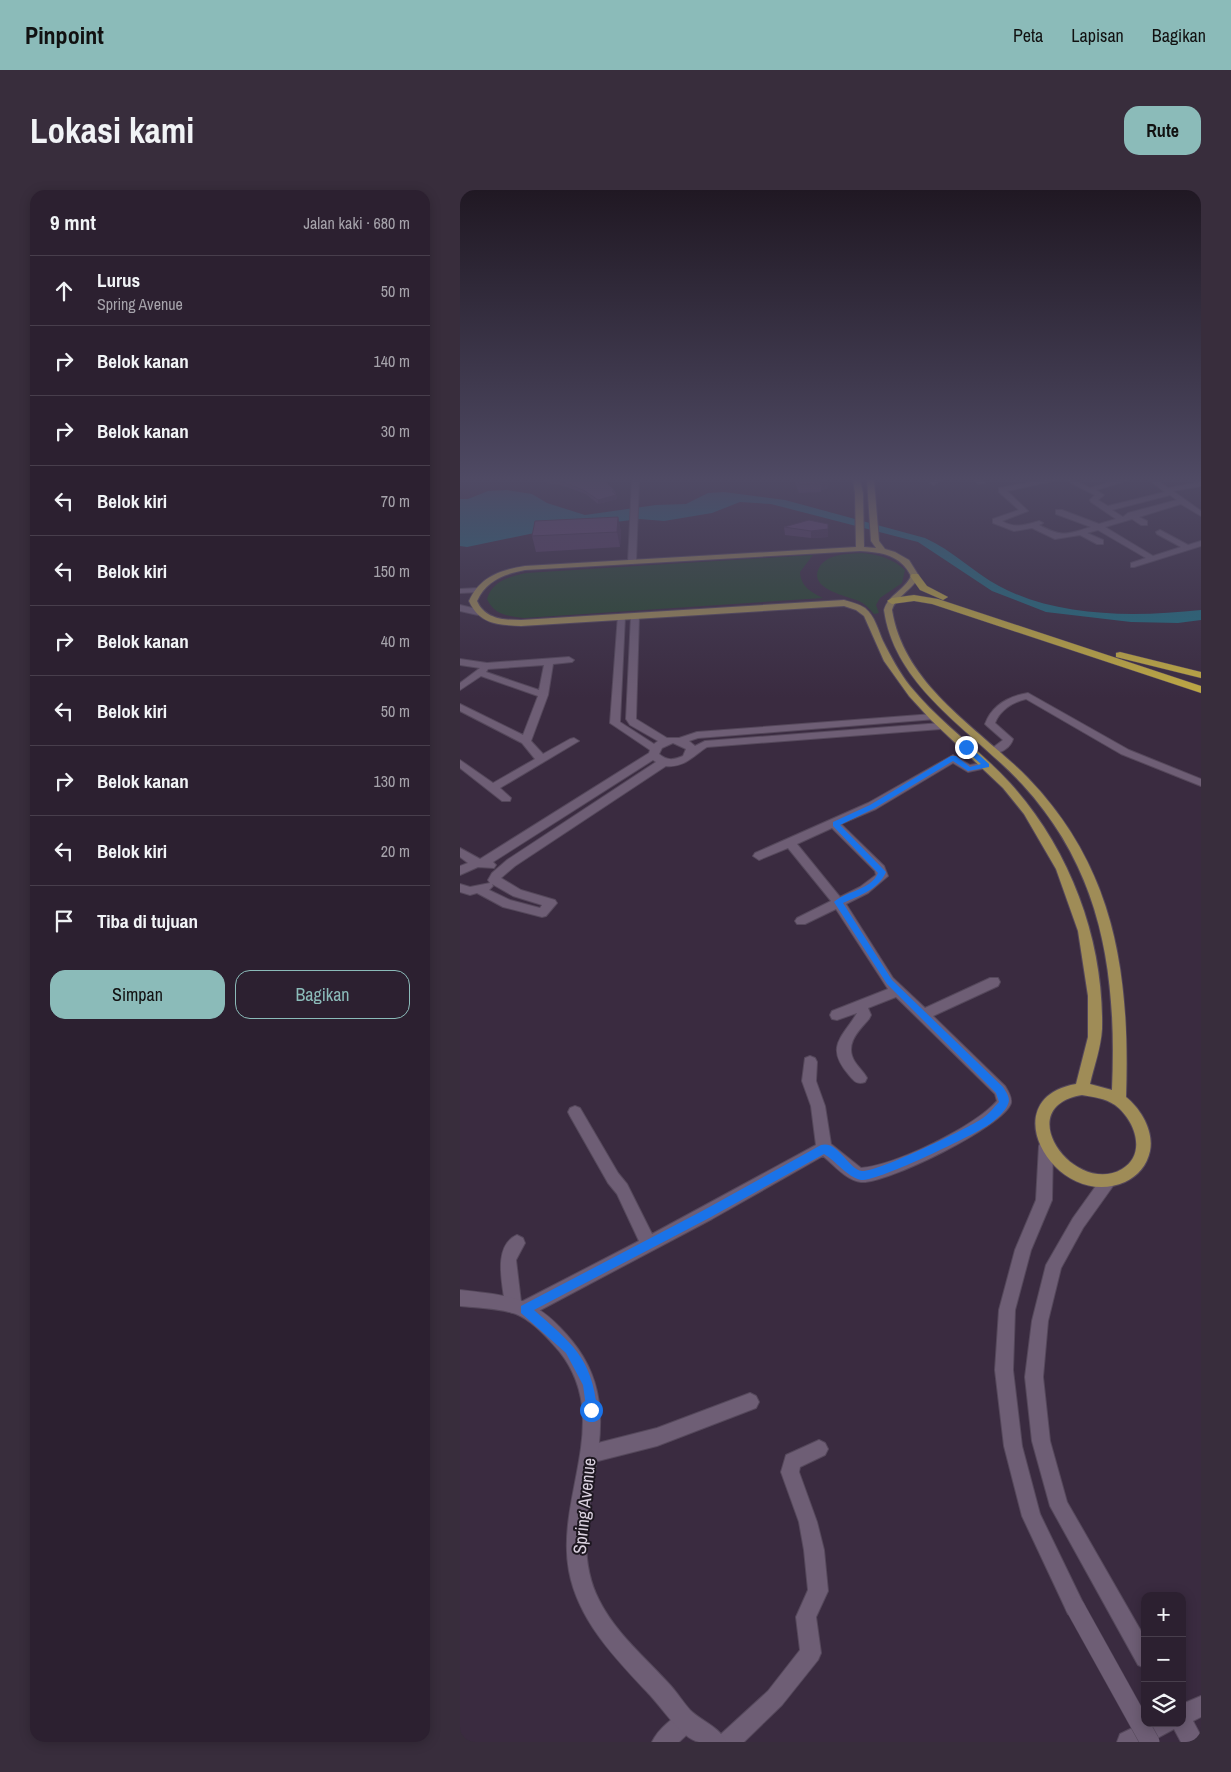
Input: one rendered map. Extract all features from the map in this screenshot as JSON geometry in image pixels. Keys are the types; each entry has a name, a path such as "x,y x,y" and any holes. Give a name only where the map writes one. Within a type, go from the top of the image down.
{"highway":[{"path":"916,576 923,588 933,594 1201,681"},
{"path":"892,600 914,598 934,601 1201,690"},
{"path":"1112,653 1201,675"},
{"path":"1137,670 1201,697"}],"main road":[{"path":"788,552 513,570 489,580 476,590 473,601 478,612 498,622 521,623 844,603 857,606 867,615 902,680 937,722 1007,787 1036,825 1061,866 1079,912 1091,969 1095,1031 1082,1089"},
{"path":"888,552 901,558 913,569 916,576 912,586 892,600 888,610 896,639 910,663 927,688 957,720 995,751 1025,781 1056,820 1083,863 1103,912 1117,971 1122,1036 1119,1100"},
{"path":"1082,1089 1101,1092 1119,1100 1136,1117 1144,1138 1142,1158 1129,1174 1108,1181 1083,1178 1061,1165 1046,1146 1041,1125 1047,1106 1062,1094 1082,1089"}],"street":[{"path":"632,552 632,562"},
{"path":"1141,552 1151,558"},
{"path":"1134,565 1169,552"},
{"path":"460,591 476,590"},
{"path":"460,608 478,612"},
{"path":"636,616 630,719 633,723 665,741 681,741 697,735 937,722"},
{"path":"621,617 616,722 664,762"},
{"path":"460,662 487,666 569,660"},
{"path":"526,742 543,695 549,662"},
{"path":"460,687 487,666"},
{"path":"478,672 543,695"},
{"path":"995,751 1006,744 1008,739 990,724 991,717 1009,703 1028,696 1117,748 1201,782"},
{"path":"460,707 526,742 541,759"},
{"path":"460,888 470,891 480,890 511,863 664,762 680,762 705,744 937,722"},
{"path":"493,787 574,741"},
{"path":"460,871 480,863 654,752 665,741"},
{"path":"681,741 691,748 690,753"},
{"path":"759,856 872,806 954,758 968,769 986,766"},
{"path":"460,763 506,798"},
{"path":"801,921 864,890 880,879 882,872 835,824"},
{"path":"790,843 838,902 878,968 1000,1090 1004,1097 1004,1104 986,1121 897,1166 871,1175 855,1173 838,1156 824,1148"},
{"path":"460,852 480,863 490,865 495,870 495,878"},
{"path":"480,890 507,904 542,913 551,902 517,893 495,878"},
{"path":"923,1015 994,982"},
{"path":"836,1015 898,990"},
{"path":"860,1078 845,1062 843,1048 850,1029 864,1015 861,1006"},
{"path":"810,1062 809,1081 818,1106 824,1148"},
{"path":"575,1112 612,1178 622,1189 649,1244"},
{"path":"1046,1146 1044,1200 1023,1250 1006,1310 1004,1370 1013,1446 1031,1516 1075,1607 1150,1742"},
{"path":"460,1298 519,1307 649,1244 824,1148"},
{"path":"1108,1181 1078,1223 1054,1265 1040,1322 1034,1377 1041,1441 1059,1506 1103,1587 1141,1651"},
{"path":"517,1243 508,1259 519,1307"},
{"name":"Spring Avenue","path":"519,1307 570,1349 589,1384 591,1410 590,1454 577,1534 576,1552 581,1583 597,1616 628,1658 687,1721 715,1742"},
{"path":"590,1454 657,1437 750,1402"},
{"path":"729,1742 775,1698 811,1653 806,1616 818,1591 814,1550 808,1522 790,1472 792,1462 819,1449"},
{"path":"1186,1713 1201,1706"},
{"path":"663,1742 687,1721"},
{"path":"1128,1742 1158,1727"},
{"path":"1184,1727 1193,1742"}],"green space":[{"path":"862,553 885,558 905,570 902,583 880,598 876,605 879,613 874,614 859,601 830,591 819,581 817,575 819,568 827,559 838,555"},
{"path":"813,555 800,572 802,582 814,594 823,598 524,618 498,612 487,599 489,593 497,584 508,578 526,573"}],"water":[{"path":"934,552 949,552 999,586 1022,597 1046,604 1098,613 1150,614 1201,610 1201,620 1178,623 1131,622 1046,612 992,591"}],"route":[{"path":"591,1410 589,1384 570,1349 525,1309 707,1214 824,1148 838,1156 855,1173 871,1175 897,1166 986,1121 1004,1104 1004,1097 1000,1090 878,968 838,902 864,890 880,879 882,872 835,824 872,806 954,758 968,769 986,766 966,747"}]}
